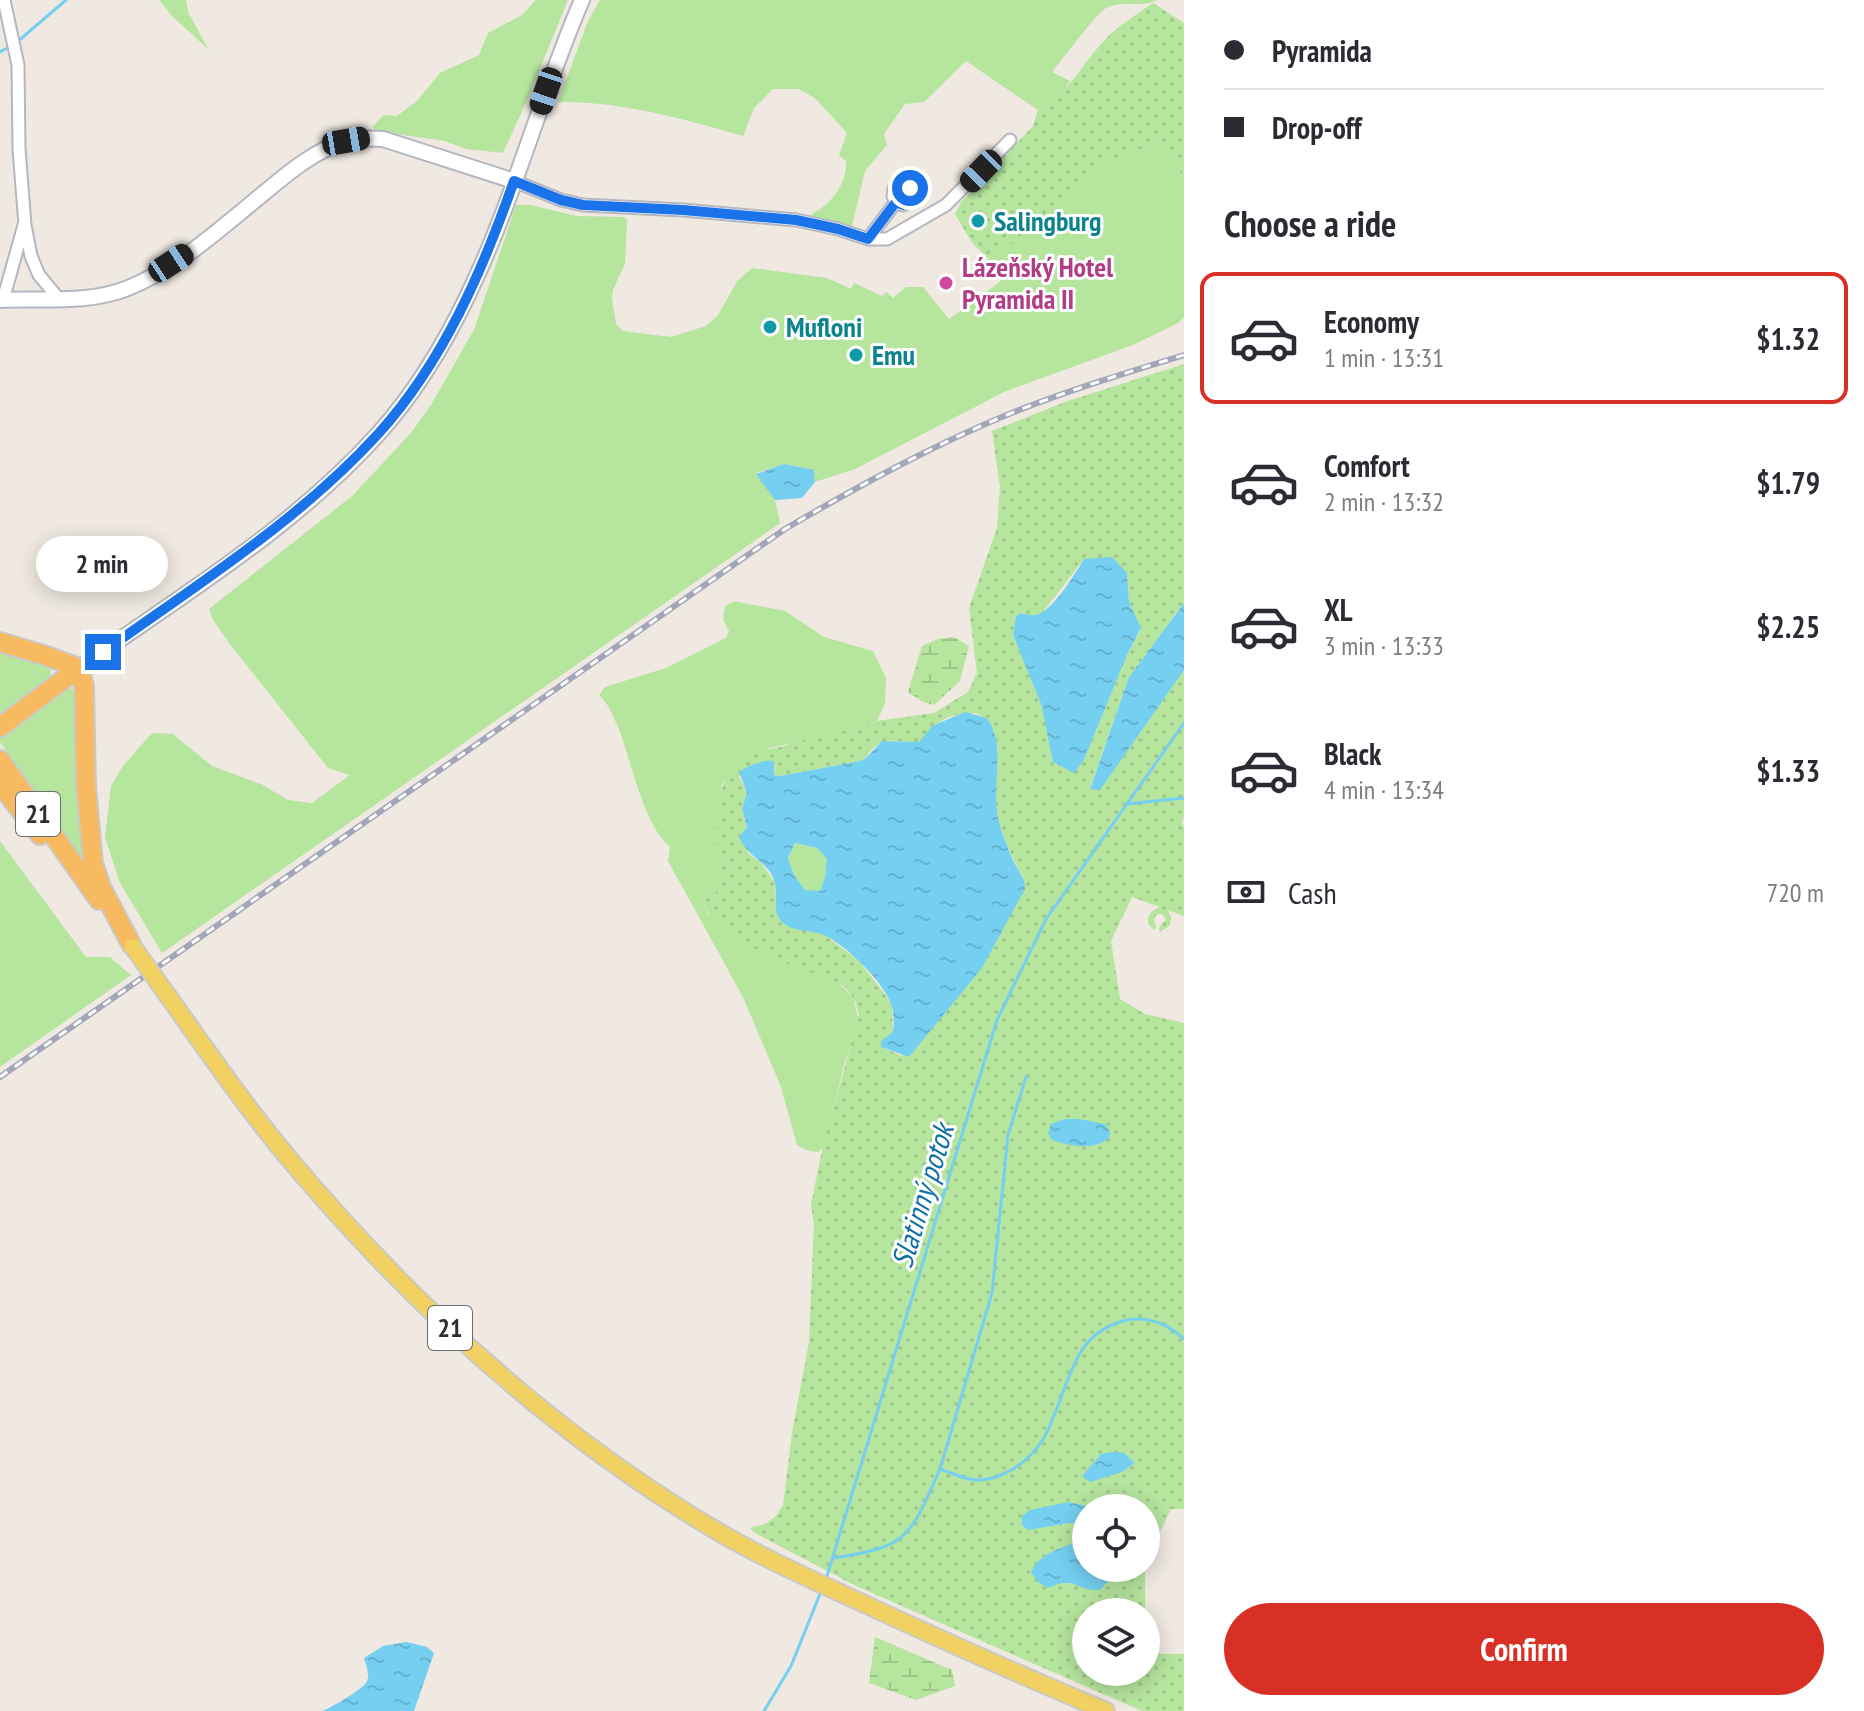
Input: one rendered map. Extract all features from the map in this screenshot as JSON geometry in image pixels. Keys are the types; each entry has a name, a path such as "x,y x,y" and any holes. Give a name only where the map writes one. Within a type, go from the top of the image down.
{"highway":[{"path":"0,642 79,668"},
{"path":"0,727 79,668"},
{"name":"21","path":"79,668 84,686 87,800 93,863 101,887 132,946"},
{"name":"21","path":"0,760 132,946"},
{"name":"21","path":"0,784 132,946"}],"main road":[{"name":"21","path":"132,946 290,1160 372,1252 459,1337 563,1426 630,1476 725,1535 844,1595 1106,1711"}],"street":[{"path":"4,0 18,65 19,149 25,225 31,256 39,275 58,298"},
{"path":"79,668 278,527 380,432 423,375 468,296 582,0"},
{"path":"25,225 2,300 98,297 127,289 148,278 199,244 321,151 346,141 365,138 383,139 583,205 796,220 868,239 893,237 960,193 1010,140"},
{"path":"868,239 896,202"}],"green space":[{"path":"159,0 186,0 188,12 209,50 172,16"},
{"path":"536,0 568,0 503,153 466,149 445,141 376,131 372,127 384,115 397,116 417,101 440,73 479,55 488,33 522,15"},
{"path":"600,0 1157,0 1145,4 1118,4 1101,12 1052,72 1070,81 1067,86 1038,110 966,61 924,102 905,104 884,134 887,145 865,171 852,226 809,218 829,202 841,186 846,161 839,155 847,133 815,98 798,89 773,89 754,108 743,136 628,108 558,102 588,21"},
{"path":"1153,3 1184,23 1184,178 1161,141 1104,162 991,262 971,241 955,214 962,201 1033,126 1038,110 1066,88 1108,37"},
{"path":"1161,141 1184,178 1184,317 1178,323 1133,345 1006,391 855,469 815,482 814,470 784,464 756,473 775,500 780,523 162,953 120,883 105,837 111,786 123,766 152,733 173,734 212,766 261,784 288,800 312,803 350,775 328,768 229,643 209,609 352,496 411,433 431,405 474,330 516,205 530,205 577,216 624,217 627,220 625,264 612,298 616,324 623,331 671,337 706,326 718,315 738,280 752,268 827,278 851,289 854,283 882,296 887,292 893,298 906,287 923,287 949,319 1001,281 991,262 1104,161"},
{"path":"1184,364 1184,603 1129,677 1090,788 1100,789 1184,670 1184,916 1168,910 1170,925 1160,932 1159,928 1166,919 1162,914 1157,914 1154,930 1149,917 1160,907 1132,897 1111,941 1120,999 1145,1014 1184,1023 1184,1509 1171,1509 1160,1532 1160,1494 1072,1494 1072,1507 1030,1510 1022,1517 1022,1525 1028,1529 1072,1523 1072,1560 1057,1584 1068,1583 1100,1590 1108,1582 1145,1582 1145,1598 1072,1598 1072,1680 856,1586 750,1528 765,1524 776,1516 783,1505 792,1433 809,1342 814,1224 811,1205 822,1150 859,1015 850,993 836,981 784,963 758,950 720,924 704,905 705,900 722,885 716,840 719,793 733,766 754,751 858,729 877,721 934,713 968,692 977,673 969,608 997,528 1000,487 992,431 1065,402","holes":["1084,559 1127,573 1129,602 1141,629 1127,655 1084,760 1053,761 1041,704 1013,635 1016,616 1021,613 1036,616 1043,612","976,713 987,720 997,743 997,812 1007,846 1023,877 902,1056 881,1047 893,1032 892,1007 858,960 825,935 787,925 776,908 775,882 760,862 748,853 742,833 747,827 742,809 747,793 739,776 775,765 774,775 780,776 860,761 884,742 919,743 943,720 957,715"]},
{"path":"734,601 785,611 824,637 873,651 886,678 885,703 877,721 858,729 765,749 723,783 719,793 716,840 722,885 705,900 708,913 795,967 833,977 853,997 859,1022 844,1065 824,1146 818,1152 797,1145 781,1087 743,997 668,861 670,847 652,823 618,727 599,695 605,687 666,668 726,638 729,631 723,619 725,606"},
{"path":"954,637 969,646 960,681 934,705 923,702 908,692 922,646 938,639"},
{"path":"0,653 35,661 51,670 50,680 0,717"},
{"path":"66,687 77,691 86,865 0,742 0,735"},
{"path":"0,841 86,957 110,957 131,975 0,1067"},
{"path":"795,843 817,848 827,859 820,892 805,890 794,875 788,858"},
{"path":"875,1637 952,1670 955,1686 916,1700 869,1683"},
{"path":"1160,1654 1184,1654 1184,1711 1142,1711 1085,1686 1160,1686"}],"water":[{"path":"784,464 814,470 815,482 802,498 775,500 756,474"},
{"path":"1112,557 1127,573 1129,602 1141,628 1084,760 1074,773 1053,762 1041,704 1013,635 1016,616 1021,613 1037,615 1045,611 1064,590 1084,559"},
{"path":"1184,603 1184,670 1100,790 1090,789 1129,677"},
{"path":"965,712 987,718 993,728 997,751 998,817 1025,889 982,968 909,1057 881,1047 881,1041 893,1032 893,1010 882,987 864,966 833,940 819,933 791,928 779,918 771,874 739,837 747,827 742,809 747,793 739,772 765,761 774,761 774,775 780,776 860,761 882,741 919,742 932,726","holes":["795,843 817,848 827,859 825,877 820,891 805,890 794,875 788,858"]},
{"path":"1065,1119 1105,1124 1110,1132 1109,1138 1089,1146 1052,1140 1048,1133 1051,1124"},
{"path":"1124,1453 1135,1463 1122,1472 1090,1482 1082,1476 1101,1454"},
{"path":"1072,1503 1072,1523 1028,1530 1022,1525 1022,1516 1030,1510"},
{"path":"1072,1543 1072,1582 1108,1582 1100,1590 1092,1590 1070,1583 1048,1588 1038,1582 1031,1572 1041,1559"},
{"path":"407,1642 427,1647 434,1653 414,1711 322,1711 366,1683 368,1674 364,1658 383,1646"}],"waterway":[{"path":"17,42 66,0"},
{"path":"0,52 11,46"},
{"name":"Slatinný potok","path":"826,1579 997,1020 1046,919 1184,723"},
{"path":"1126,804 1184,798"},
{"path":"940,1469 992,1293 1008,1135 1026,1077"},
{"path":"833,1558 878,1549 904,1534 921,1510 940,1469 981,1480 999,1476 1023,1462 1048,1431 1079,1355 1104,1329 1139,1319 1167,1326 1184,1339"},
{"name":"Slatinný potok","path":"764,1711 791,1666 822,1589"}],"railway":[{"path":"0,1077 785,529 895,468 980,426 1074,390 1184,355"}],"place":[{"name":"Salingburg","path":"978,221"},
{"name":"Lázeňský Hotel Pyramida II","path":"946,283"},
{"name":"Mufloni","path":"770,327"},
{"name":"Emu","path":"856,355"}],"route":[{"path":"103,652 278,527 380,432 423,375 468,296 514,181 561,200 583,205 796,220 868,239 896,202 903,205 910,201 910,188"}]}
